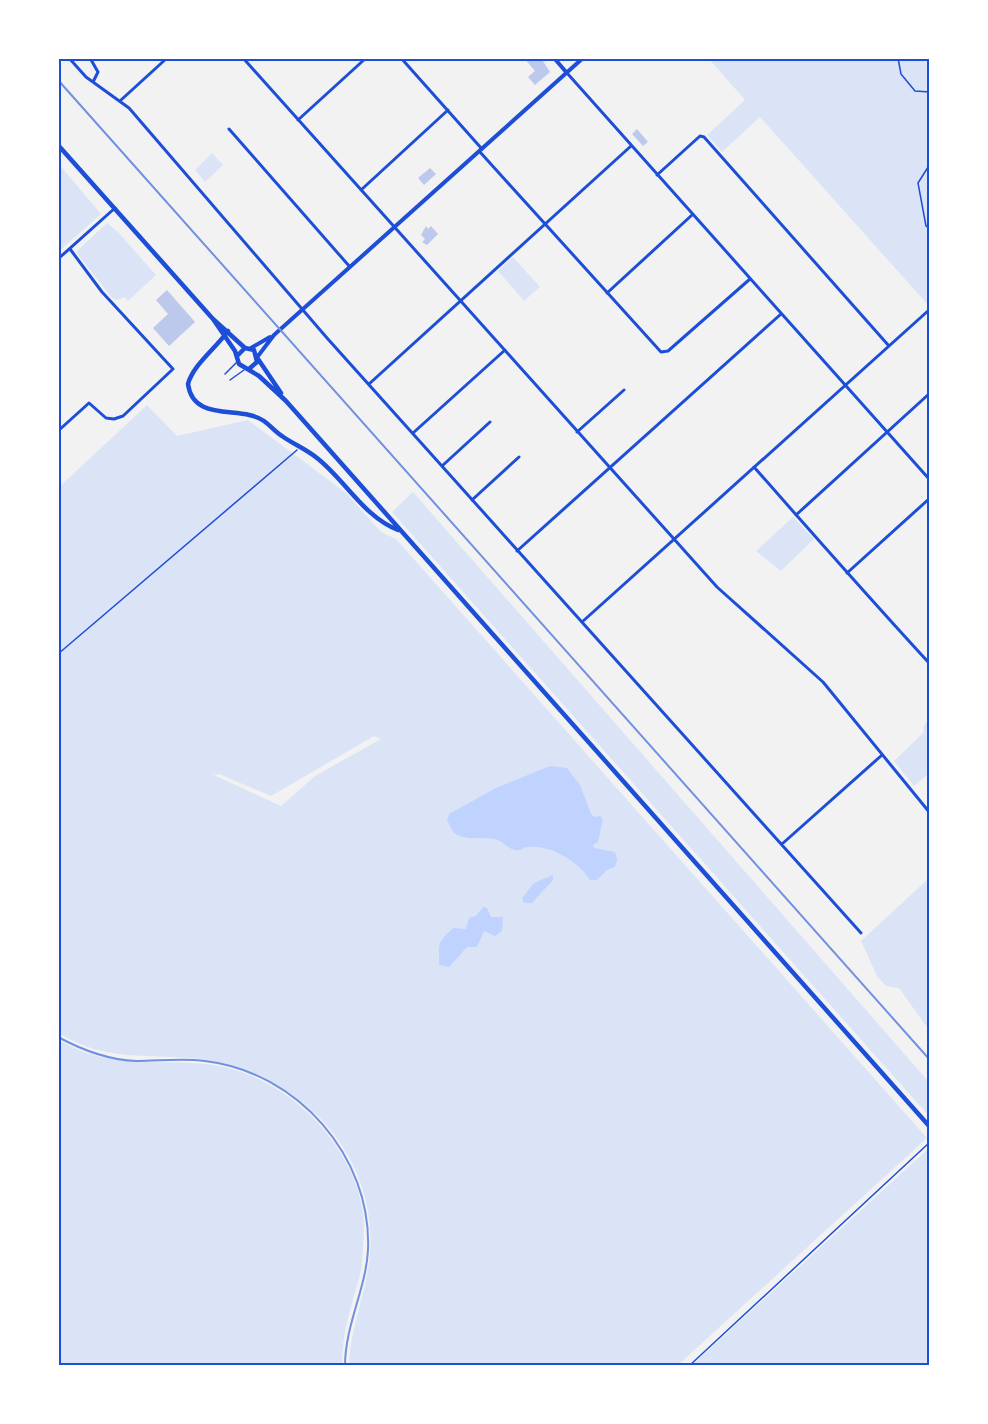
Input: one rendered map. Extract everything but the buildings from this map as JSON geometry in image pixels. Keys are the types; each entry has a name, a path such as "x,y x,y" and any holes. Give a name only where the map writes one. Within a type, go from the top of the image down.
{"main road":[{"path":"58,145 213,319 258,358 286,401"},
{"path":"213,319 237,359 286,401 930,1127"},
{"path":"228,331 191,375 189,388 193,397 202,406 214,411 242,412 256,416 302,447 342,480 379,520 401,531"},
{"path":"237,359 248,348"},
{"path":"248,369 256,364 258,358"}],"street":[{"path":"69,58 93,82 121,100 412,433 861,933"},
{"path":"90,58 98,69 93,82"},
{"path":"121,100 167,58"},
{"path":"243,58 673,540 717,587 823,682 930,813"},
{"path":"298,120 366,58"},
{"path":"401,58 657,350 663,353 750,279"},
{"path":"554,58 930,480"},
{"path":"258,358 274,335 482,151 583,58"},
{"path":"361,190 447,110"},
{"path":"229,129 351,267"},
{"path":"657,175 700,136 704,137 889,346"},
{"path":"369,384 631,146"},
{"path":"58,259 115,208"},
{"path":"607,293 692,215"},
{"path":"58,431 89,403 106,418 121,417 173,369 102,292 70,249"},
{"path":"581,622 929,310"},
{"path":"518,551 781,314"},
{"path":"248,348 274,335"},
{"path":"412,433 505,350"},
{"path":"577,432 624,390"},
{"path":"796,514 930,393"},
{"path":"442,466 490,422"},
{"path":"472,500 519,458"},
{"path":"754,467 930,664"},
{"path":"847,573 930,498"},
{"path":"782,844 882,755"}],"lane":[{"path":"225,374 237,359"},
{"path":"230,380 248,369"},
{"path":"688,1365 930,1142"}],"path":[{"path":"898,58 901,74 915,91 930,92"},
{"path":"930,164 918,183 926,226 930,228"},
{"path":"58,654 302,447"}],"shaded area":[{"path":"709,59 929,59 929,306 760,117 722,152 707,135 745,100"},
{"path":"212,153 223,165 205,182 195,170"},
{"path":"58,163 101,214 59,251 58,251"},
{"path":"107,223 119,233 156,275 128,301 125,297 117,300 112,298 76,252"},
{"path":"513,257 540,287 524,301 498,271"},
{"path":"147,405 177,436 248,420 346,493 381,532 396,539 927,1138 678,1365 349,1365 352,1337 366,1282 370,1254 369,1217 360,1182 345,1151 324,1123 298,1099 268,1080 235,1067 199,1059 110,1053 94,1049 59,1033 58,488","holes":["374,736 381,739 315,776 281,806 214,775 219,774 271,796"]},
{"path":"413,492 929,1082 929,1116 392,512"},
{"path":"793,517 814,539 781,571 756,551"},
{"path":"929,717 929,773 914,786 894,761 924,732 923,728"},
{"path":"929,878 929,1030 899,988 886,986 877,976 861,941"},
{"path":"59,1040 96,1056 114,1059 205,1064 233,1069 285,1094 308,1113 328,1135 344,1159 356,1185 364,1219 361,1268 346,1326 342,1365 59,1365"},
{"path":"929,1148 929,1365 692,1365"}],"water":[{"path":"550,766 567,768 580,785 591,814 603,819 598,842 593,845 594,848 615,852 617,859 615,867 607,870 597,880 590,880 572,861 555,851 536,847 516,850 494,839 462,837 453,832 447,820 449,814 496,788"},
{"path":"553,875 553,880 532,903 524,903 522,898 534,883"},
{"path":"483,907 487,908 491,917 503,917 502,931 495,936 484,931 477,947 467,947 449,967 439,965 440,945 443,938 453,928 466,929 469,918 476,916"}],"railway":[{"path":"58,80 930,1060"},
{"path":"58,1037 86,1050 116,1059 196,1060 239,1068 270,1082 298,1101 322,1124 342,1152 357,1182 366,1215 368,1250 366,1265 348,1336 345,1366"}]}
